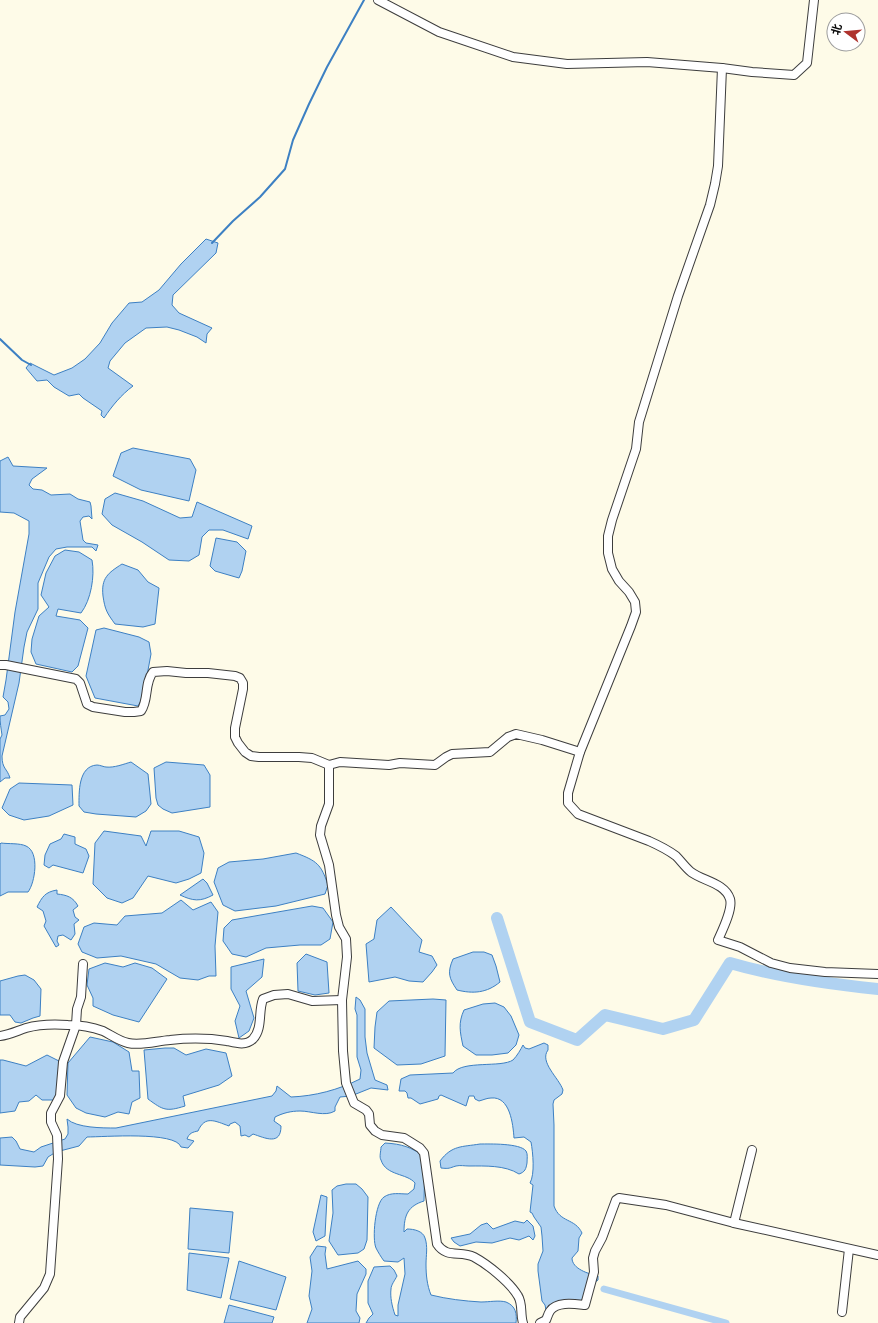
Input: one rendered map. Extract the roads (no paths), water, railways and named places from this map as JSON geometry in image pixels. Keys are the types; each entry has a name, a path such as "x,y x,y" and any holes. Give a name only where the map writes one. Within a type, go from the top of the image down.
{"street":[{"path":"378,0 439,32 513,57 567,64 647,62 794,75 807,63 814,0"},
{"path":"722,68 718,166 710,205 678,296 639,422 636,449 608,536 608,553 612,569 635,602 636,612 580,752 568,793 568,803 578,814 649,840 658,845 675,856 691,872 720,887 727,893 731,900 731,907 718,940 740,947 771,963 790,968 825,972 878,974"},
{"path":"0,665 6,664 76,679 80,683 87,704 93,707 134,712 141,711 145,706 150,676 153,672 167,671 235,676 240,678 243,683 243,689 235,728 235,736 245,752 251,756 259,758 312,758 329,765 340,762 388,765 400,763 435,765 452,754 490,752 508,737 516,734 542,740 580,752"},
{"path":"329,765 329,804 321,826 320,835 329,865 336,915 339,927 346,940 347,957 342,1000 344,1073 352,1099 354,1103 366,1110 369,1114 370,1125 375,1131 382,1135 404,1138 420,1148 424,1153 437,1244 440,1249 445,1252 473,1256 503,1278 519,1296 523,1323"},
{"path":"19,1323 20,1317 44,1288 50,1274 58,1159 56,1135 51,1122 51,1113 60,1096 63,1062 76,1025 77,1009 81,997 83,964"},
{"path":"0,1036 7,1036 24,1028 40,1025 76,1025 103,1031 128,1043 141,1044 192,1038 212,1039 245,1044 253,1040 258,1031 261,1017 261,1006 264,999 274,995 288,994 312,1001 342,1000"},
{"path":"734,1223 752,1150"},
{"path":"540,1323 546,1320 549,1311 558,1306 585,1304 594,1272 593,1258 595,1251 602,1238 616,1200 619,1198 666,1205 734,1223 878,1255"},
{"path":"842,1312 850,1249"}],"water":[{"path":"206,239 218,243 216,253 173,295 172,305 179,313 212,328 207,334 206,343 197,337 167,327 146,328 125,343 110,361 108,368 133,386 117,401 104,418 101,415 102,411 79,394 69,396 54,387 47,380 37,381 26,368 30,363 54,375 72,368 85,359 100,343 112,323 129,303 142,302 159,290 181,264"},
{"path":"133,448 190,459 196,470 189,501 141,490 113,476 121,453"},
{"path":"8,457 13,466 47,468 32,479 29,485 33,489 42,490 51,495 70,494 78,499 90,502 92,519 89,516 83,517 80,521 83,540 86,543 98,545 96,551 92,547 67,547 56,549 49,557 38,583 38,609 27,632 19,683 2,756 4,766 10,778 5,778 0,782 0,739 2,735 0,716 5,715 9,709 8,702 3,697 15,612 29,534 29,521 14,513 0,512 0,461"},
{"path":"115,493 143,501 180,518 192,517 197,502 252,526 248,539 223,530 209,530 202,537 199,555 189,561 169,560 142,542 112,525 102,514 105,499"},
{"path":"216,538 237,542 246,551 239,578 215,571 210,566"},
{"path":"65,550 79,552 92,560 93,566 90,595 81,613 58,609 56,616 80,620 88,628 78,666 72,672 36,664 31,652 32,639 39,616 49,607 41,595 46,573 55,556"},
{"path":"122,564 138,570 148,582 159,588 155,624 143,627 115,624 108,614 104,601 104,580 109,573"},
{"path":"104,628 139,637 149,642 151,654 143,697 138,706 95,698 86,676 96,630"},
{"path":"131,762 148,774 151,804 146,811 136,817 84,812 79,806 79,794 81,781 86,770 97,765 112,767"},
{"path":"166,762 204,765 210,775 210,807 172,813 158,805 156,798 154,768"},
{"path":"19,783 72,785 73,805 49,816 24,820 9,815 2,808 10,789"},
{"path":"104,831 141,836 146,846 151,831 179,831 199,837 204,853 201,873 176,883 148,876 133,898 122,903 107,898 93,884 95,843"},
{"path":"64,834 75,837 75,844 86,849 89,856 83,873 53,865 49,868 44,865 45,855 50,844 61,839"},
{"path":"1,843 21,844 30,849 33,854 35,868 33,882 28,892 8,892 0,896"},
{"path":"296,853 314,861 323,872 328,885 325,894 276,906 235,911 223,905 214,882 218,868 229,862 263,859"},
{"path":"203,879 207,883 213,895 204,899 196,900 180,895"},
{"path":"57,890 57,894 64,895 74,900 78,906 73,910 75,917 79,920 74,924 75,934 71,940 63,935 58,936 57,941 59,945 56,947 44,926 46,921 43,911 37,907 44,896"},
{"path":"181,900 193,910 211,902 218,912 215,946 216,976 209,976 198,980 180,978 156,964 121,956 97,958 82,952 78,944 84,927 94,923 117,925 125,916 162,913"},
{"path":"312,906 323,908 333,922 330,939 321,945 266,948 246,957 232,954 223,941 224,928 232,920"},
{"path":"391,907 422,940 419,952 432,956 437,965 423,982 409,981 395,977 369,982 366,944 374,939 377,920"},
{"path":"473,952 484,952 492,955 500,982 495,986 480,992 457,990 450,975 450,968 453,959"},
{"path":"306,954 327,962 329,993 315,995 298,991 297,963"},
{"path":"264,959 262,977 246,991 254,1018 249,1031 239,1038 235,1021 240,1006 231,989 231,967"},
{"path":"105,963 123,967 135,963 152,968 167,979 139,1022 113,1015 93,1006 93,998 87,985 89,969"},
{"path":"25,975 34,980 41,989 40,1016 21,1023 15,1022 10,1015 0,1015 0,981"},
{"path":"356,997 360,1000 365,1009 365,1037 367,1053 375,1080 387,1085 388,1090 371,1088 351,1096 340,1097 335,1107 335,1111 327,1114 297,1111 287,1112 275,1117 274,1121 281,1126 278,1136 272,1139 253,1134 249,1137 245,1135 241,1136 240,1126 235,1122 229,1126 215,1121 207,1121 198,1131 189,1135 187,1139 194,1141 188,1148 181,1147 176,1142 153,1137 87,1137 79,1146 56,1152 48,1157 43,1166 0,1165 0,1138 12,1137 20,1149 34,1152 41,1147 65,1139 68,1134 67,1119 83,1126 116,1128 272,1096 276,1091 277,1086 291,1097 318,1094 352,1083 360,1079 361,1070 357,1057"},
{"path":"433,999 446,1000 445,1056 421,1064 397,1065 374,1048 377,1012 389,1001"},
{"path":"495,1003 504,1007 511,1016 519,1035 516,1045 508,1053 476,1055 463,1046 460,1028 462,1015 464,1010 483,1004"},
{"path":"90,1037 113,1042 129,1052 132,1071 139,1071 140,1098 132,1102 129,1114 118,1112 105,1117 86,1113 76,1108 67,1095 68,1063"},
{"path":"544,1043 548,1045 546,1060 548,1065 563,1090 562,1094 554,1100 553,1104 554,1206 560,1215 576,1225 582,1233 579,1238 578,1251 572,1258 573,1262 578,1268 598,1276 598,1280 590,1286 583,1301 572,1302 554,1311 546,1310 542,1301 538,1271 538,1264 543,1251 541,1227 530,1212 533,1185 530,1183 533,1169 531,1142 524,1137 514,1138 513,1126 506,1106 502,1101 497,1099 490,1098 479,1101 475,1099 474,1096 469,1096 466,1106 441,1095 438,1099 420,1104 411,1098 408,1098 405,1091 399,1091 401,1079 410,1075 453,1073 458,1069 473,1065 500,1064 513,1060 523,1045 525,1048 529,1049"},
{"path":"174,1048 186,1055 206,1049 226,1053 232,1076 219,1085 183,1096 185,1106 173,1109 161,1108 148,1099 144,1050"},
{"path":"47,1055 59,1061 60,1083 56,1100 42,1100 36,1095 29,1101 19,1102 15,1111 0,1113 0,1060 26,1066"},
{"path":"385,1143 406,1147 425,1157 424,1201 414,1206 408,1212 404,1232 407,1229 415,1230 420,1232 425,1238 427,1248 427,1276 431,1295 468,1301 506,1302 514,1308 516,1323 366,1323 373,1314 368,1303 368,1281 374,1267 390,1266 397,1276 391,1289 391,1295 395,1315 398,1316 398,1305 405,1274 404,1258 398,1262 384,1261 377,1250 374,1237 376,1213 378,1206 384,1197 393,1194 408,1194 414,1189 415,1183 407,1177 392,1172 384,1165 380,1159 380,1156 381,1147"},
{"path":"480,1144 504,1144 523,1148 527,1155 525,1170 519,1174 508,1169 495,1167 456,1166 441,1168 440,1161 453,1149"},
{"path":"356,1184 368,1197 367,1240 364,1249 358,1253 338,1255 329,1241 333,1213 332,1190 337,1186"},
{"path":"321,1195 327,1197 325,1236 316,1241 313,1232"},
{"path":"190,1208 233,1212 229,1253 188,1249"},
{"path":"527,1220 533,1226 535,1236 533,1240 529,1236 519,1240 510,1238 492,1243 476,1242 460,1246 451,1238 470,1234 481,1225 487,1223 493,1229 515,1221 524,1223"},
{"path":"317,1246 326,1247 325,1254 327,1269 358,1261 366,1269 366,1274 357,1294 356,1311 360,1318 359,1323 307,1323 312,1309 309,1296 312,1271 310,1257"},
{"path":"189,1253 229,1258 221,1298 187,1290"},
{"path":"239,1261 286,1277 276,1310 230,1299"},
{"path":"229,1305 274,1317 272,1323 224,1323"}],"waterway":[{"path":"212,243 233,221 260,197 285,169 293,140 309,104 327,67 364,0"},
{"path":"0,339 22,360 31,365"},
{"path":"497,918 530,1022 577,1040 605,1015 663,1029 694,1020 730,963 803,979 878,989"},
{"path":"604,1289 726,1323"}]}
